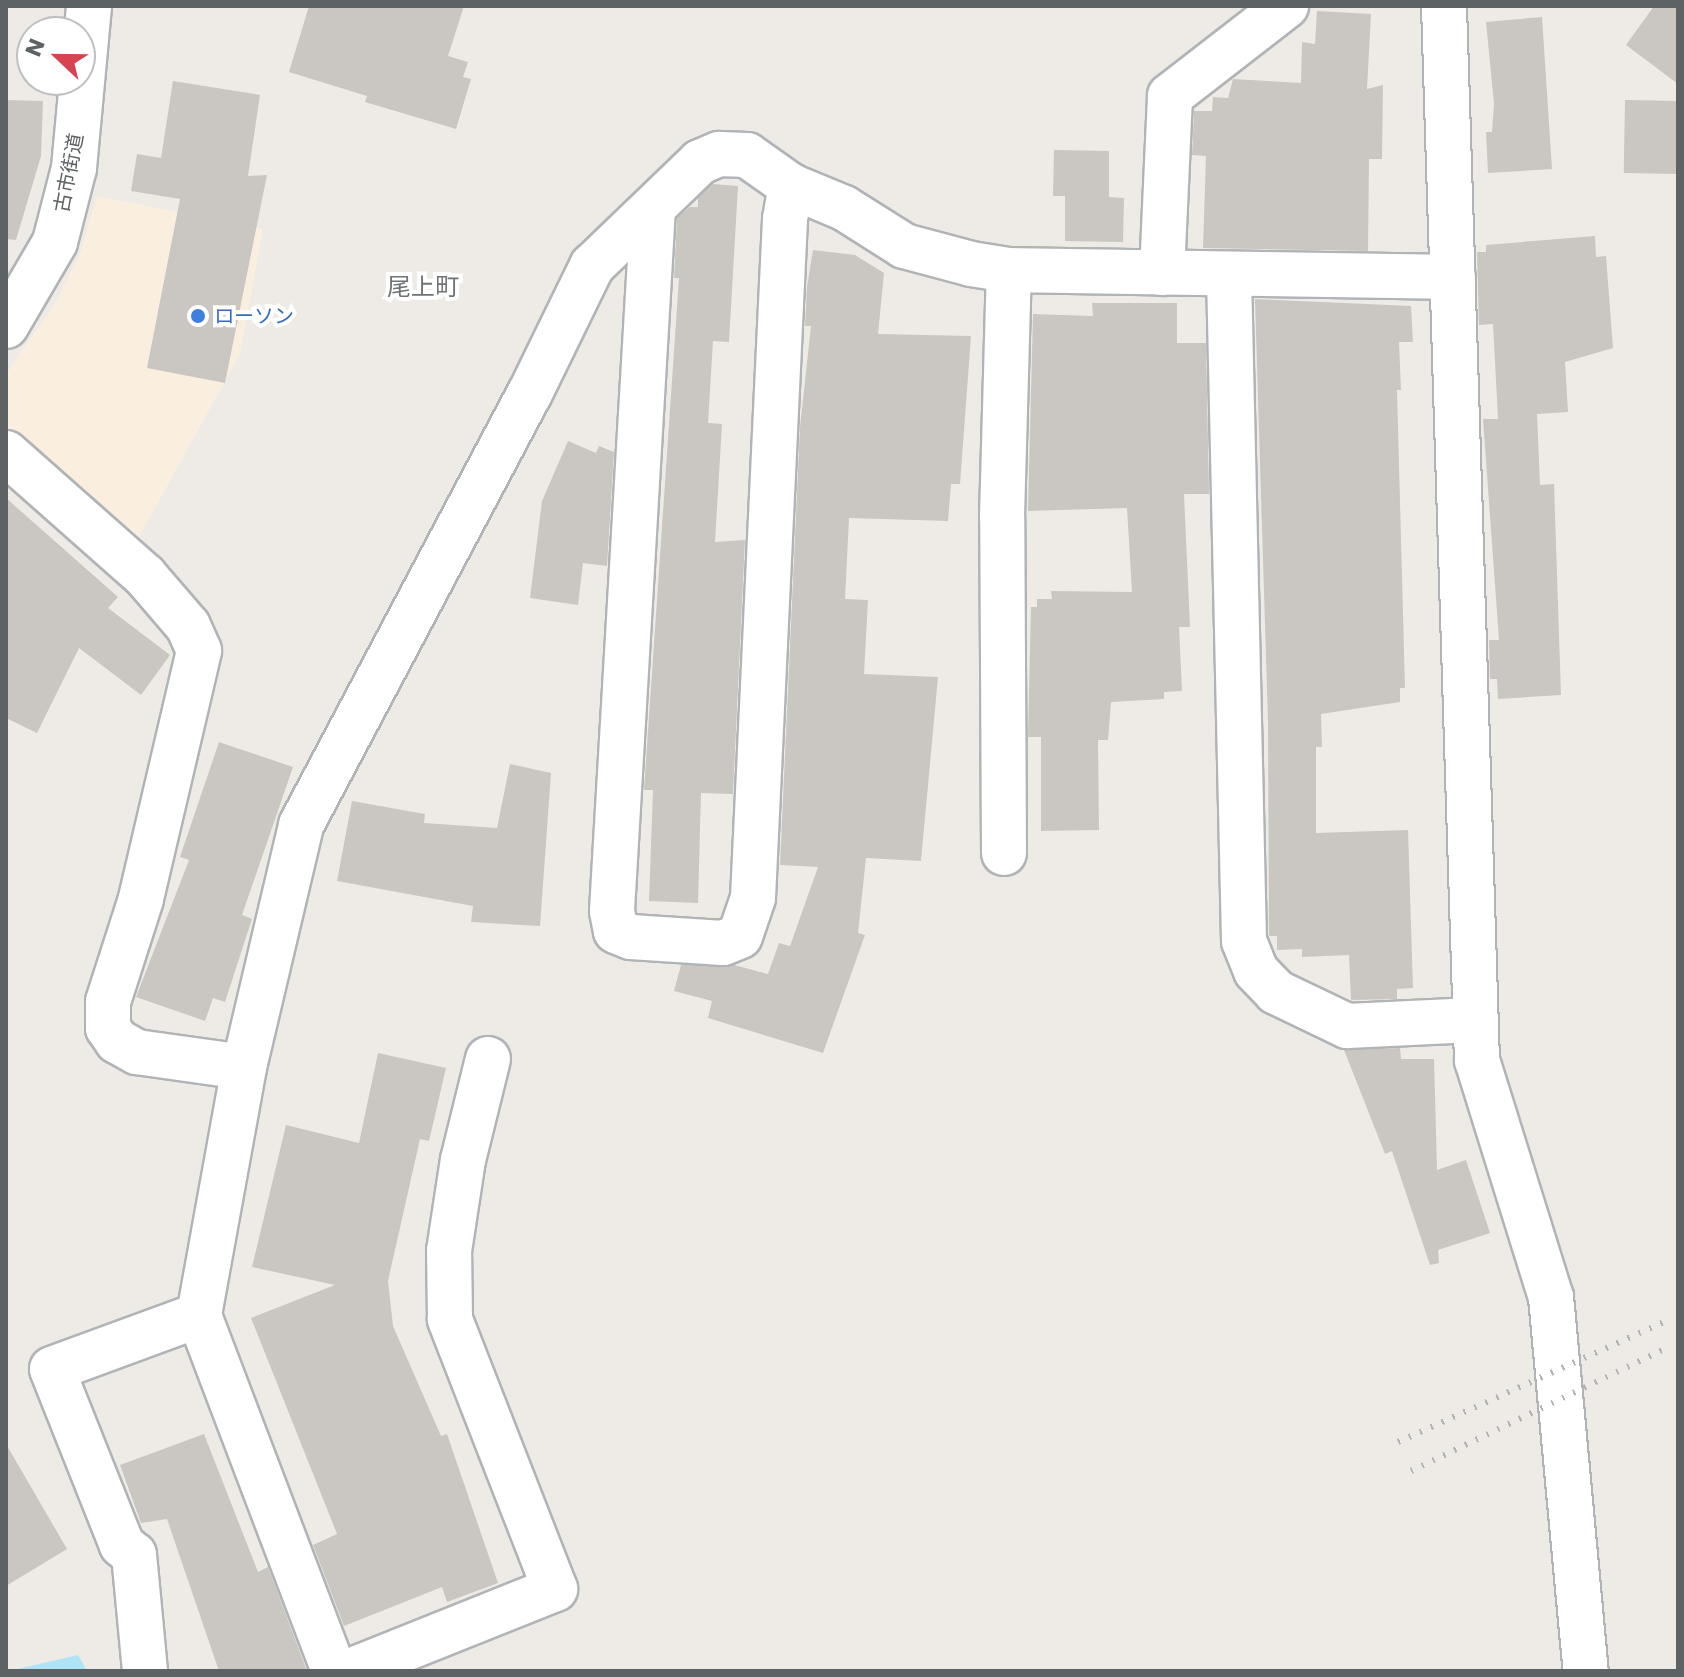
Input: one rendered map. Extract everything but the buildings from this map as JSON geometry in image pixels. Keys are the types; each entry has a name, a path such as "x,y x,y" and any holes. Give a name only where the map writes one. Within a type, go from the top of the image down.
{"street":[{"name":"古市街道","path":"6,326 55,242 74,168 89,6"},
{"path":"1162,273 1170,96 1286,6"},
{"path":"1444,6 1477,1060 1551,1297 1586,1671"},
{"path":"334,1671 199,1315 244,1067 301,825 529,395 592,266 700,162 719,154 747,155 791,186 844,208 904,246 1009,270 1453,277"},
{"path":"653,208 612,911 616,931 631,937 723,943 740,936 753,898 785,219 791,186"},
{"path":"1004,853 1001,532 1009,270"},
{"path":"1229,275 1244,941 1256,971 1276,992 1347,1026 1474,1020"},
{"path":"6,453 145,576 188,626 199,651 141,899 108,1002 108,1028 117,1041 137,1052 244,1067"},
{"path":"350,1671 555,1589 450,1319 449,1251 463,1160 488,1059"},
{"path":"145,1671 134,1555 122,1545 52,1369 199,1315"}],"shaded area":[{"path":"97,196 263,229 240,354 138,539 6,426 6,374 56,302 80,254"}],"water":[{"path":"78,1655 87,1671 9,1671"}],"railway":[{"path":"1398,1442 1670,1319"},
{"path":"1411,1471 1667,1348"}],"place":[{"name":"ローソン","path":"198,316"}],"district":[{"name":"尾上町","path":"423,287"}]}
